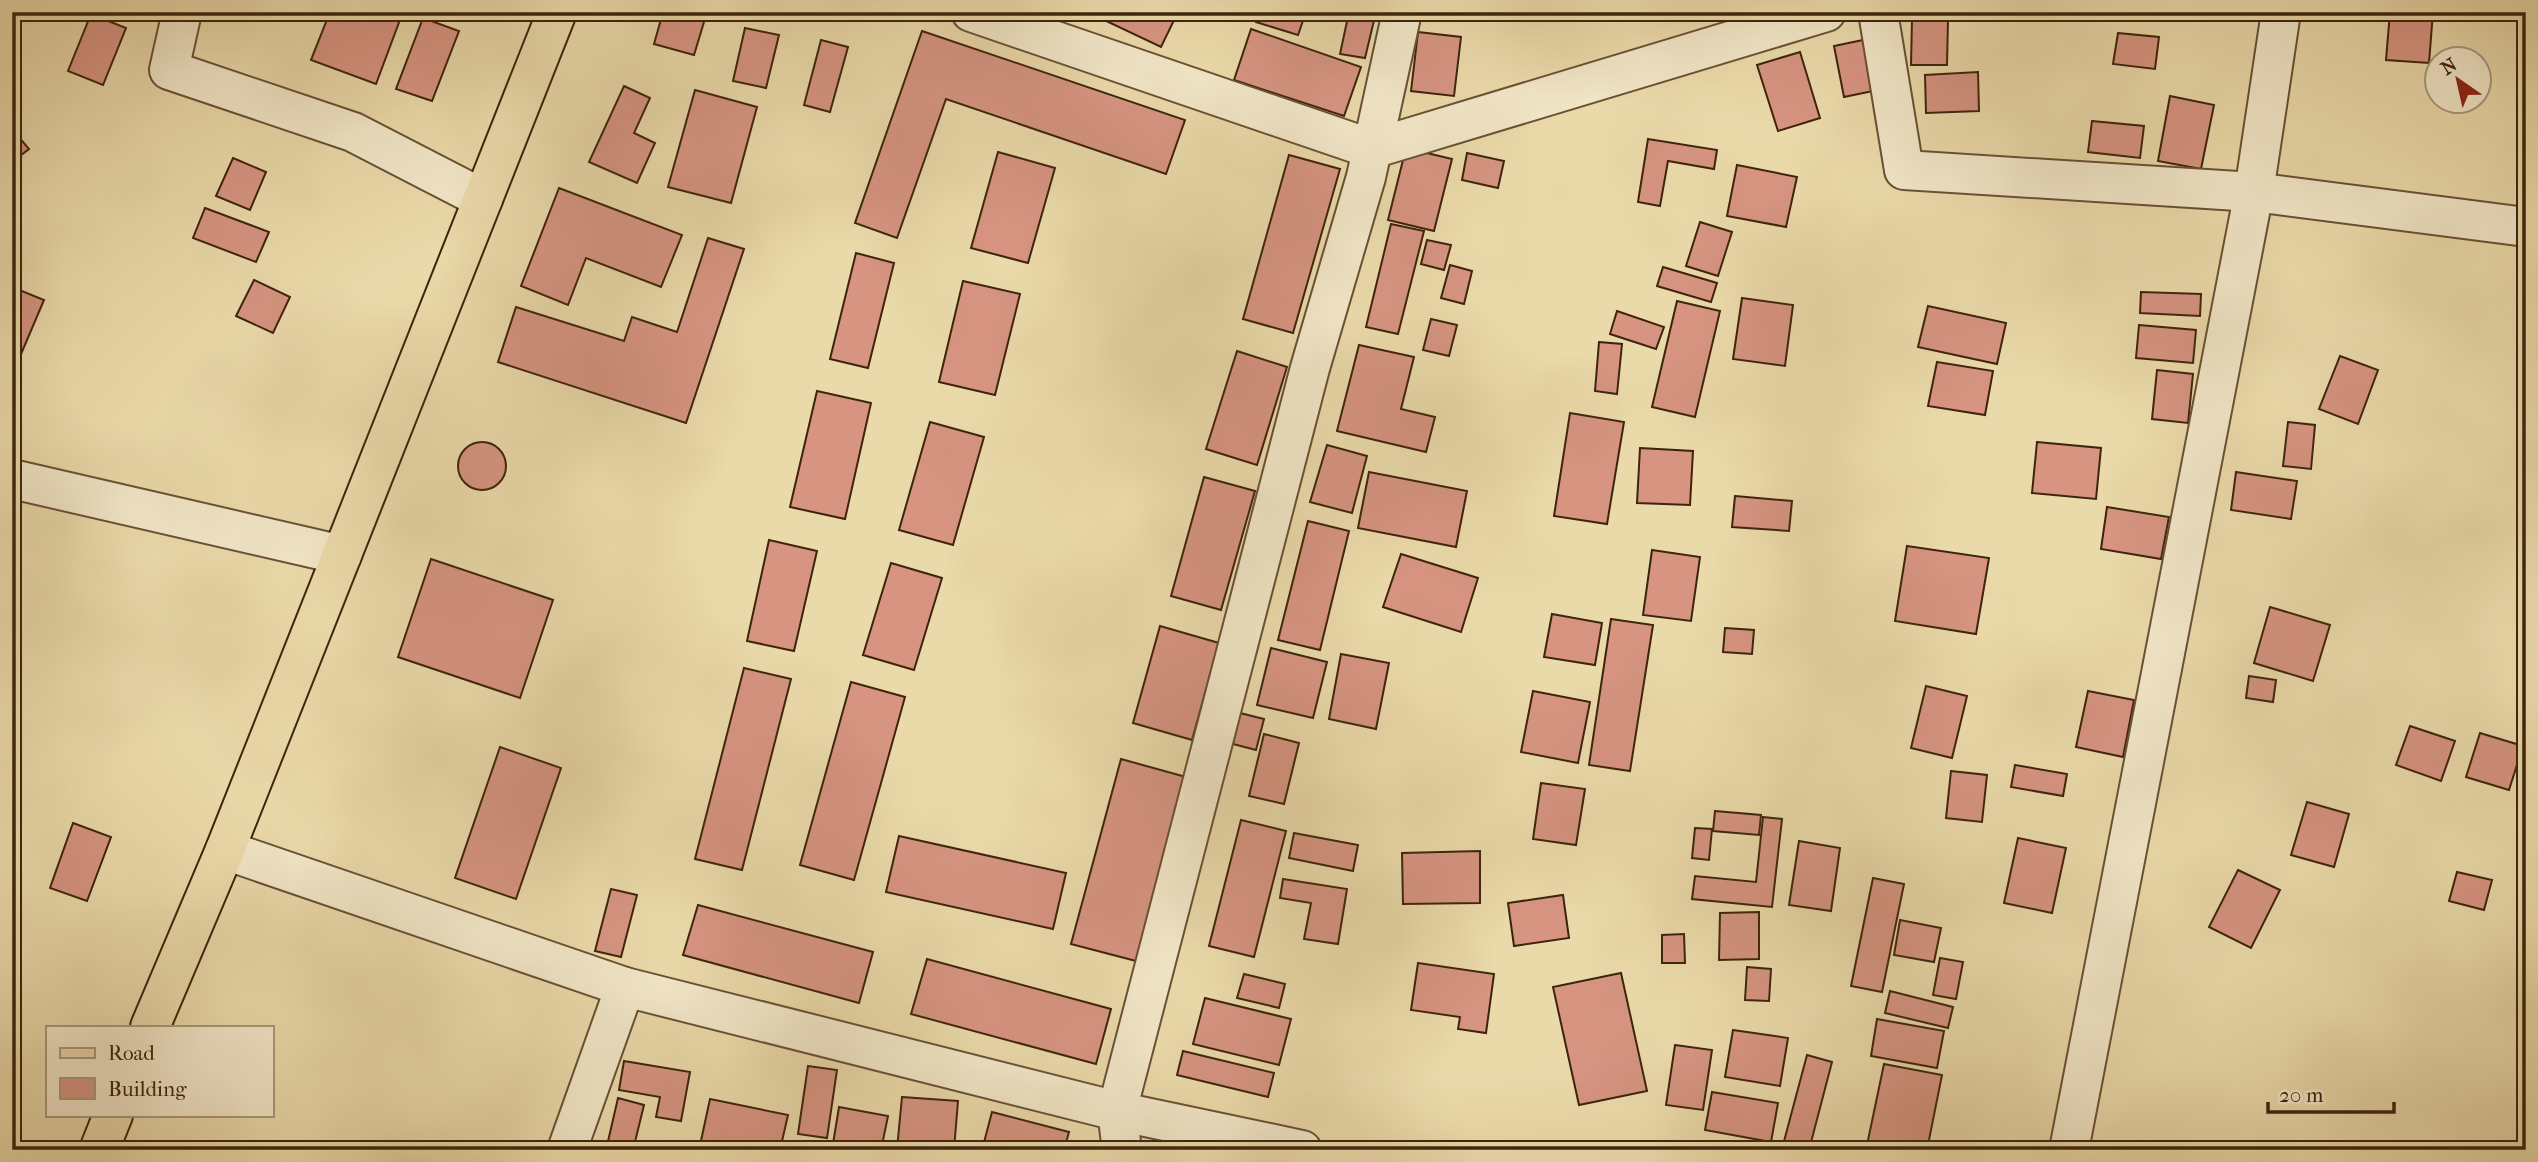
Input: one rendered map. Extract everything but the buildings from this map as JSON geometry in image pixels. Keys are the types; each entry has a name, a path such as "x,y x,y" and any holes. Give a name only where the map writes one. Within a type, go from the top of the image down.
{"main road":[{"path":"150,1026 225,850 557,12"},
{"path":"99,1150 113,1116"}],"street":[{"path":"182,12 169,70 353,132 483,200"},
{"path":"971,12 1372,149 1826,12"},
{"path":"1122,1150 1116,1111 1306,382 1366,177 1402,12"},
{"path":"1878,12 1904,170 2254,192 2526,227"},
{"path":"2069,1150 2254,192 2281,12"},
{"path":"12,479 342,555"},
{"path":"225,850 625,987 1116,1111 1302,1150"},
{"path":"567,1150 625,987"}]}
